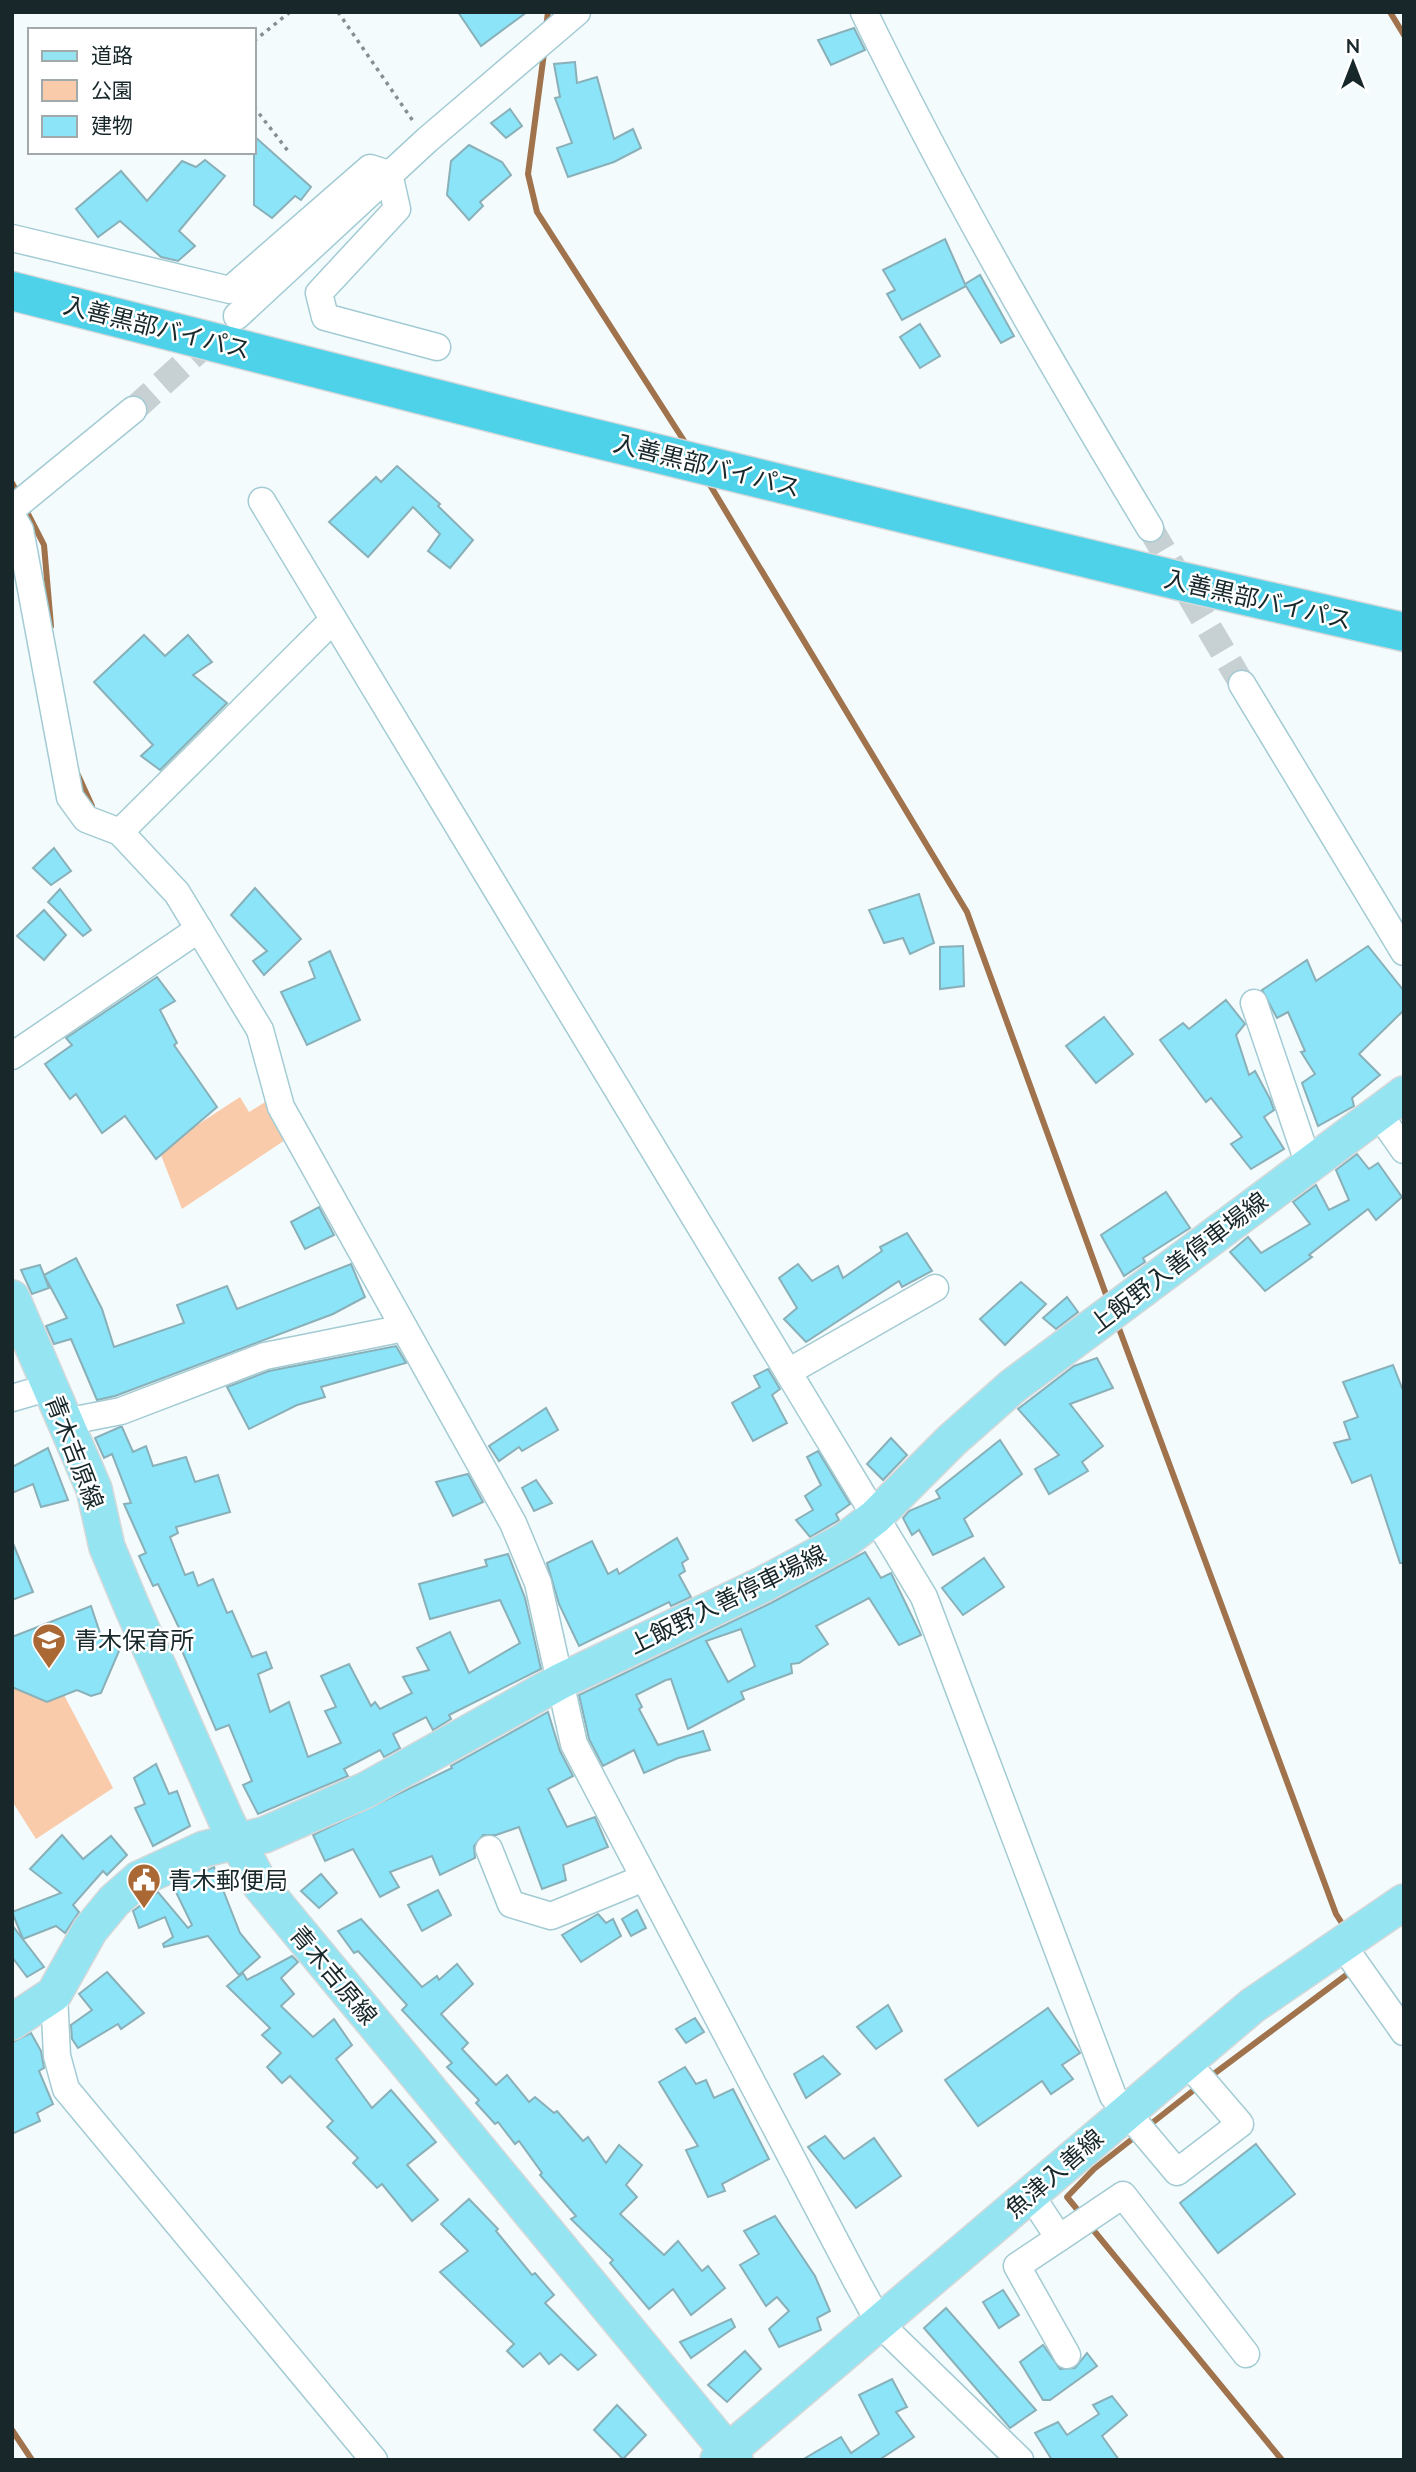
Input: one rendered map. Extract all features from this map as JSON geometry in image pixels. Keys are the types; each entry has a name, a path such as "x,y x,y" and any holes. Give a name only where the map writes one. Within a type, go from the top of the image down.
{"highway":[{"name":"入善黒部バイパス","path":"12,291 540,425 1167,578 1404,632"}],"main road":[{"name":"上飯野入善停車場線","path":"12,2022 54,1994 90,1930 114,1901 139,1879 204,1849 264,1835 366,1790 561,1681 807,1562 844,1541 875,1517 952,1440 1013,1386 1391,1104"},
{"name":"青木吉原線","path":"12,1297 94,1489 107,1547 127,1595 238,1842 261,1886 727,2457"},
{"name":"魚津入善線","path":"727,2457 1124,2112 1252,2006 1341,1942 1404,1902"}],"street":[{"path":"237,316 426,140 577,12"},
{"path":"864,12 925,137 1070,395 1150,528"},
{"path":"12,238 230,290 370,169 389,174"},
{"path":"389,174 397,209 319,293 325,317 437,347"},
{"path":"12,509 132,410"},
{"path":"262,501 332,621 924,1597 1112,2096 1177,2172 1240,2124 1186,2061"},
{"path":"12,516 20,530 70,797 86,819 120,832 177,893 260,1030 281,1107 513,1523 538,1583 574,1744 880,2324 1020,2460"},
{"path":"120,832 332,621"},
{"path":"1242,684 1404,952"},
{"path":"12,1056 199,929"},
{"path":"1254,1003 1309,1165"},
{"path":"1391,1104 1404,1150"},
{"path":"788,1373 935,1288"},
{"path":"65,1422 121,1411 265,1356 404,1328"},
{"path":"12,1398 50,1387"},
{"path":"489,1849 511,1904 551,1916 643,1878"},
{"path":"1341,1942 1404,2032"},
{"path":"54,1994 57,2056 66,2090 374,2460"},
{"path":"1030,2194 1059,2238"},
{"path":"1067,2355 1017,2266 1123,2195 1246,2354"}],"path":[{"path":"256,39 290,12"},
{"path":"338,12 426,140"},
{"path":"256,110 288,151"}],"green space":[{"path":"240,1097 249,1112 270,1099 288,1138 182,1209 159,1150"},
{"path":"12,1687 47,1702 64,1695 113,1788 36,1839 12,1801"}],"building":[{"path":"458,12 527,12 481,46"},
{"path":"854,28 865,50 831,65 818,40"},
{"path":"575,62 577,83 597,77 614,139 633,129 641,148 614,162 568,177 557,148 572,143 555,98 560,97 554,64"},
{"path":"510,109 522,126 506,138 491,123"},
{"path":"256,138 311,187 301,200 295,196 272,218 254,205"},
{"path":"469,145 502,162 511,175 480,202 483,206 469,220 447,195 451,161"},
{"path":"205,160 225,176 179,231 195,246 178,261 161,257 120,221 98,237 76,209 121,171 147,201 182,161 196,167"},
{"path":"945,239 965,284 980,275 1014,336 1001,343 966,286 902,320 887,294 895,290 883,270"},
{"path":"920,324 940,356 920,368 900,337"},
{"path":"397,466 440,504 438,506 473,540 450,568 428,551 440,534 413,507 368,557 329,522 376,477 381,482"},
{"path":"144,635 165,656 188,635 212,662 193,675 227,703 160,770 141,756 153,745 94,682"},
{"path":"54,848 71,871 51,885 33,868"},
{"path":"255,888 301,939 264,975 253,961 267,951 231,915"},
{"path":"60,889 91,930 83,936 48,902"},
{"path":"919,894 934,943 910,954 903,938 884,943 869,910"},
{"path":"44,910 66,935 44,960 17,936"},
{"path":"963,946 964,986 940,989 940,947"},
{"path":"1368,946 1404,991 1404,1010 1359,1054 1380,1075 1352,1098 1354,1106 1318,1126 1302,1083 1315,1074 1301,1052 1305,1051 1288,1012 1277,1018 1262,990 1307,960 1316,981"},
{"path":"330,951 360,1020 307,1045 281,992 315,978 309,962"},
{"path":"157,977 175,1001 160,1010 177,1043 174,1045 217,1107 156,1159 125,1116 102,1133 76,1094 70,1099 45,1064 72,1045 66,1038"},
{"path":"1226,1000 1245,1024 1236,1035 1249,1075 1255,1071 1270,1099 1274,1110 1264,1117 1284,1149 1251,1169 1231,1144 1242,1137 1211,1098 1206,1102 1160,1040 1183,1023 1189,1029"},
{"path":"1104,1017 1133,1054 1096,1083 1066,1046"},
{"path":"1357,1154 1369,1169 1378,1163 1402,1197 1376,1220 1368,1209 1309,1255 1312,1257 1265,1291 1230,1252 1248,1237 1261,1253 1310,1224 1293,1202 1316,1185 1329,1210 1349,1200 1336,1170"},
{"path":"1166,1192 1190,1228 1143,1258 1145,1262 1124,1276 1101,1235"},
{"path":"319,1207 334,1235 305,1249 291,1222"},
{"path":"907,1233 932,1271 902,1287 899,1281 806,1342 784,1319 797,1308 779,1278 798,1264 812,1281 838,1266 843,1278 882,1251 880,1247"},
{"path":"76,1258 102,1309 114,1347 184,1323 177,1305 227,1286 237,1309 351,1264 365,1297 333,1314 115,1396 97,1400 71,1339 54,1344 46,1326 67,1318 44,1275"},
{"path":"40,1265 49,1288 32,1294 21,1270"},
{"path":"1021,1282 1046,1304 1005,1345 980,1319"},
{"path":"1067,1297 1078,1312 1056,1329 1043,1318"},
{"path":"396,1346 406,1363 321,1387 325,1397 297,1405 249,1429 227,1387 269,1371"},
{"path":"1097,1358 1113,1388 1070,1404 1103,1446 1082,1462 1088,1471 1049,1494 1035,1469 1059,1455 1018,1409 1074,1366"},
{"path":"1393,1365 1404,1393 1404,1563 1400,1563 1371,1475 1352,1483 1334,1443 1350,1439 1344,1422 1358,1417 1343,1382"},
{"path":"768,1369 780,1389 772,1395 787,1423 753,1441 732,1403 760,1387 754,1376"},
{"path":"546,1408 558,1430 522,1451 519,1447 499,1461 489,1446"},
{"path":"120,1427 133,1452 146,1446 153,1466 186,1457 195,1482 218,1475 230,1512 176,1527 178,1533 170,1537 185,1575 193,1572 198,1586 213,1579 227,1613 232,1611 252,1657 266,1652 272,1668 258,1674 270,1712 289,1702 308,1757 341,1743 325,1711 336,1707 321,1676 349,1664 371,1706 375,1702 380,1709 412,1693 403,1677 429,1670 417,1648 450,1632 469,1673 520,1643 500,1600 430,1619 419,1584 487,1566 485,1560 508,1554 525,1598 541,1669 449,1715 451,1719 433,1730 426,1717 393,1734 400,1748 384,1757 380,1750 344,1769 348,1776 258,1814 243,1785 252,1781 229,1725 216,1730 174,1632 180,1630 158,1584 153,1586 139,1556 146,1553 124,1504 131,1503 112,1454 104,1458 95,1438"},
{"path":"891,1438 907,1455 883,1480 867,1464"},
{"path":"1000,1440 1022,1474 964,1519 973,1536 933,1555 919,1530 912,1535 903,1518 909,1511 940,1498 936,1491"},
{"path":"48,1448 68,1500 41,1507 33,1484 12,1493 12,1467"},
{"path":"818,1451 850,1504 836,1514 839,1520 810,1537 796,1520 813,1510 805,1496 821,1485 807,1457"},
{"path":"468,1474 483,1502 453,1516 436,1482"},
{"path":"536,1480 552,1503 534,1511 522,1488"},
{"path":"677,1538 688,1559 682,1563 685,1571 679,1575 691,1597 671,1606 669,1602 579,1646 559,1604 547,1563 592,1541 608,1574 617,1569 619,1574"},
{"path":"12,1541 33,1592 12,1600"},
{"path":"865,1552 881,1578 891,1573 921,1635 899,1645 869,1598 816,1626 828,1644 799,1663 791,1664 792,1673 741,1692 744,1699 688,1729 671,1679 666,1680 636,1695 642,1707 639,1709 658,1745 703,1731 710,1750 678,1758 644,1773 634,1750 603,1766 589,1739 579,1695 771,1603","holes":["741,1629 755,1666 728,1682 706,1641"]},
{"path":"984,1558 1004,1587 963,1615 942,1588"},
{"path":"91,1606 102,1639 113,1637 119,1651 101,1693 91,1696 77,1690 47,1702 12,1687 12,1637"},
{"path":"548,1712 560,1751 573,1776 548,1789 567,1827 595,1817 608,1847 563,1865 566,1880 542,1889 519,1827 496,1835 483,1835 474,1846 475,1858 440,1875 432,1856 390,1872 399,1887 380,1897 353,1849 325,1861 313,1835 452,1768 451,1766"},
{"path":"156,1764 169,1794 177,1791 190,1826 153,1846 135,1808 145,1804 134,1778"},
{"path":"62,1835 83,1859 111,1836 127,1855 107,1875 103,1871 73,1905 79,1912 65,1933 56,1926 23,1939 12,1912 61,1893 30,1869"},
{"path":"214,1867 240,1933 260,1957 239,1975 208,1936 164,1947 163,1944 173,1937 165,1917 139,1928 133,1911 158,1892 188,1928 192,1925 173,1886"},
{"path":"321,1874 337,1893 319,1908 301,1891"},
{"path":"438,1890 451,1915 422,1931 408,1905"},
{"path":"637,1910 646,1928 631,1936 622,1919"},
{"path":"598,1914 606,1923 613,1919 621,1936 581,1962 562,1935"},
{"path":"361,1919 422,1987 437,1976 439,1980 457,1964 473,1984 441,2014 468,2043 462,2049 496,2085 507,2075 529,2102 535,2097 554,2113 557,2111 583,2141 588,2137 606,2163 619,2145 642,2165 626,2185 637,2197 620,2214 664,2255 678,2241 702,2271 708,2266 725,2288 691,2315 673,2289 649,2309 610,2263 613,2260 571,2219 576,2216 540,2175 542,2173 519,2141 515,2144 498,2122 495,2124 476,2103 479,2100 447,2067 452,2063 402,2010 407,2005 358,1951 354,1953 338,1931"},
{"path":"12,1925 44,1967 27,1977 12,1957"},
{"path":"292,1956 298,1962 281,1978 294,1994 281,2006 313,2037 334,2019 352,2045 336,2059 372,2108 391,2090 436,2142 407,2165 438,2200 412,2221 382,2184 377,2188 353,2163 358,2158 327,2127 333,2121 290,2076 282,2083 267,2067 281,2053 262,2035 270,2028 227,1986 243,1973 247,1980"},
{"path":"107,1972 144,2013 121,2029 118,2024 78,2048 72,2039 71,2025 92,2010 79,1994"},
{"path":"888,2005 902,2031 876,2049 857,2027"},
{"path":"1048,2008 1080,2053 1062,2065 1073,2079 1051,2094 1042,2081 978,2126 945,2080"},
{"path":"695,2018 704,2032 686,2043 676,2029"},
{"path":"31,2033 41,2051 44,2068 39,2071 53,2104 37,2113 40,2121 12,2134 12,2042"},
{"path":"823,2056 840,2074 806,2098 794,2074"},
{"path":"685,2067 696,2084 706,2080 714,2098 733,2089 769,2159 722,2184 725,2191 708,2197 686,2150 698,2146 659,2082"},
{"path":"825,2136 844,2159 874,2138 901,2176 856,2208 808,2147"},
{"path":"1256,2144 1295,2194 1218,2253 1180,2203"},
{"path":"469,2199 498,2229 496,2231 532,2275 535,2273 554,2295 545,2303 596,2355 578,2370 561,2354 549,2364 540,2353 523,2367 507,2351 514,2344 440,2272 468,2251 441,2224"},
{"path":"775,2216 815,2276 830,2311 817,2318 821,2330 779,2347 769,2329 789,2311 777,2297 766,2306 740,2265 759,2254 744,2231"},
{"path":"1003,2290 1019,2315 999,2328 983,2302"},
{"path":"946,2308 1036,2410 1010,2428 924,2328"},
{"path":"731,2319 735,2327 691,2358 680,2342"},
{"path":"1043,2345 1060,2369 1075,2368 1087,2353 1097,2366 1050,2400 1043,2400 1020,2362"},
{"path":"745,2351 761,2369 727,2402 708,2385"},
{"path":"892,2379 907,2407 896,2412 914,2437 879,2460 802,2460 841,2437 851,2453 879,2434 859,2395"},
{"path":"1112,2396 1127,2415 1102,2436 1119,2460 1052,2460 1035,2433 1058,2422 1067,2435 1099,2414 1093,2405"},
{"path":"617,2405 646,2435 623,2459 594,2430"}],"waterway":[{"path":"546,28 548,12"},
{"path":"1390,12 1404,35"},
{"path":"544,53 528,174 537,212 688,447"},
{"path":"707,480 967,912 1108,1300"},
{"path":"12,483 19,496"},
{"path":"24,506 44,545 51,626"},
{"path":"78,775 92,806"},
{"path":"1117,1323 1336,1914 1345,1928"},
{"path":"1207,2079 1353,1970"},
{"path":"1147,2127 1199,2086"},
{"path":"1081,2214 1067,2197 1094,2169 1136,2136"},
{"path":"1090,2226 1282,2460"},
{"path":"12,2430 32,2460"}],"tunnel":[{"path":"133,410 217,334"},
{"path":"1150,528 1242,684"}],"place":[{"name":"青木保育所","path":"49,1670"},
{"name":"青木郵便局","path":"144,1910"}]}
